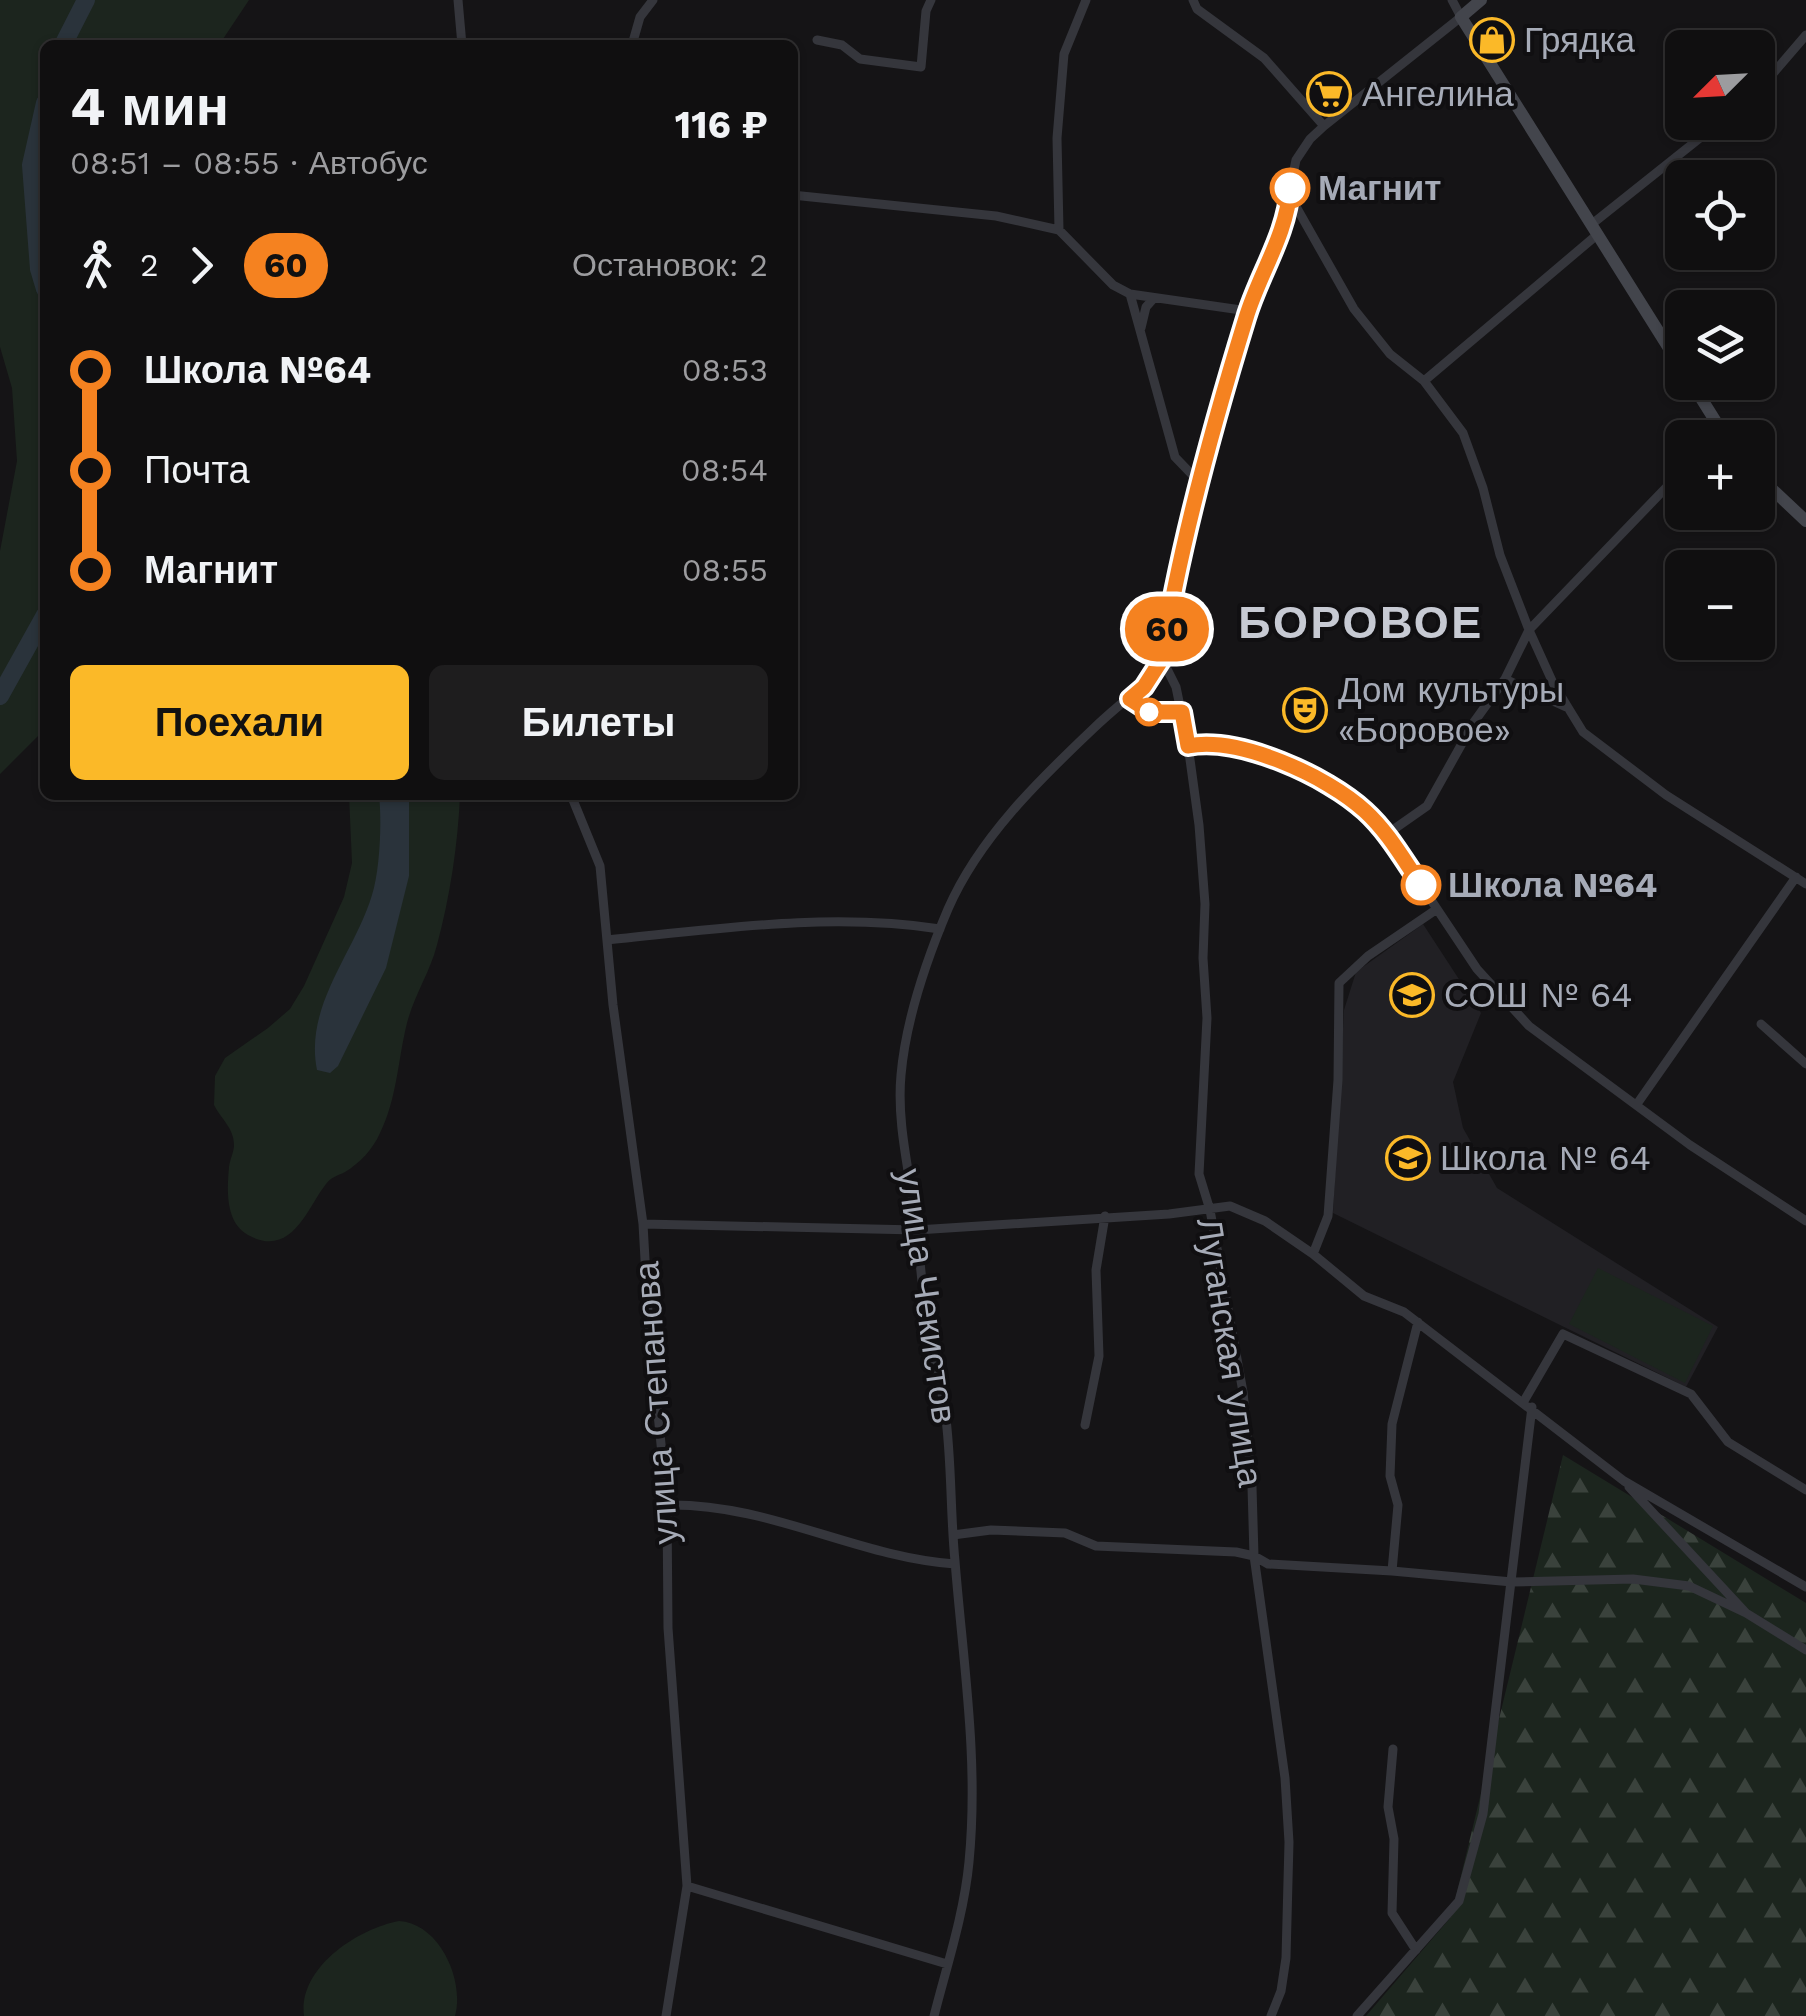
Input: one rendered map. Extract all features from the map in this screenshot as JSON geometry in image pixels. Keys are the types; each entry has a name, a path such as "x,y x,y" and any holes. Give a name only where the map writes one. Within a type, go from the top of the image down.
{"street":[{"path":"458,0 462,40"},
{"path":"633,40 640,17 653,0"},
{"path":"817,40 842,44 860,59 921,66 926,11 931,0"},
{"path":"1059,230 1057,138 1064,54 1086,0"},
{"path":"1180,0 1195,4 1264,58 1324,126"},
{"path":"1452,0 1665,342"},
{"path":"1162,659 1201,484 1248,312 1281,232 1296,160 1324,126 1482,0"},
{"path":"1775,71 1806,35"},
{"path":"1424,381 1699,140"},
{"path":"798,196 996,216 1059,230 1113,285 1130,294 1248,312"},
{"path":"1290,196 1354,309 1390,354 1424,381 1463,433 1483,488 1500,555 1529,630 1566,707 1583,732 1666,795 1803,881 1637,1104"},
{"path":"1130,294 1174,457 1201,484"},
{"path":"1140,336 1146,306 1154,298"},
{"path":"1387,834 1427,806 1474,722 1505,679 1529,630 1665,489"},
{"path":"1775,492 1806,522"},
{"name":"улица Чекистов","path":"934,2016 970,1860 973,1741 955,1564 954,1499 944,1409 927,1323 902,1123 901,1076 912,1012 957,892 997,831 1071,750 1144,687 1162,659"},
{"name":"Луганская улица","path":"1162,659 1176,687 1182,712 1199,825 1206,1018 1198,1174 1210,1210 1242,1392 1252,1487 1254,1556 1285,1778 1289,1842 1286,1958 1281,1991 1271,2016"},
{"path":"1505,679 1566,707"},
{"path":"1130,699 1150,712 1182,712"},
{"path":"1188,746 1209,742 1274,758 1362,809 1387,834 1476,969 1529,1026 1690,1145 1806,1220"},
{"name":"улица Степанова","path":"573,800 600,866 643,1224 667,1505 668,1628 687,1886 666,2016"},
{"path":"1312,1254 1328,1216 1338,1080 1339,983 1368,956 1437,909"},
{"path":"607,940 780,922 940,930"},
{"path":"1761,1024 1806,1064"},
{"path":"643,1224 917,1230 1230,1206 1265,1222 1364,1296 1404,1312 1624,1481 1806,1587"},
{"path":"1085,1425 1099,1356 1096,1270 1105,1216"},
{"path":"1392,1570 1398,1505 1390,1476 1392,1424 1418,1322"},
{"path":"1358,2016 1460,1901 1483,1814 1512,1582 1528,1404 1563,1334 1691,1394 1728,1442 1806,1490"},
{"path":"1624,1481 1746,1613"},
{"path":"667,1505 701,1504 747,1511 920,1562 955,1564"},
{"path":"953,1535 991,1530 1065,1533 1096,1546 1236,1552 1268,1564 1392,1570 1512,1582 1647,1580 1689,1586 1746,1613 1806,1650"},
{"path":"1393,1749 1388,1807 1394,1839 1392,1913 1416,1950"},
{"path":"687,1886 947,1964"}],"shaded area":[{"path":"379,800 409,800 409,876 386,968 338,1066 330,1073 317,1070 318,1024 372,895"},
{"name":"Школа № 64","path":"1423,924 1481,1013 1453,1082 1463,1128 1497,1188 1718,1327 1686,1387 1333,1213 1344,1010 1356,972"}],"green space":[{"path":"0,0 249,0 222,40 40,40 40,734 0,774 0,551 17,461 12,388 0,347"},
{"path":"349,800 460,800 442,927 407,1023 386,1120 370,1150 328,1182 296,1228 276,1241 263,1241 240,1229 231,1214 228,1186 233,1139 214,1105 215,1076 225,1058 290,1009 344,897 352,863"},
{"path":"1598,1268 1713,1326 1685,1383 1569,1324"},
{"path":"1563,1455 1806,1603 1806,2016 1366,2016 1451,1917"},
{"path":"399,1921 426,1932 446,1956 456,1986 455,2016 304,2016 310,1982 320,1967 366,1932"}],"waterway":[{"path":"66,40 86,0"},
{"path":"40,125 31,165 40,272"},
{"path":"0,696 40,624"}],"bus line":[{"name":"60","path":"1290,188 1281,232 1248,312 1214,426 1162,659 1144,687 1130,699 1150,712 1182,712 1188,746 1209,742 1274,758 1340,793 1387,834 1421,885"}],"place":[{"name":"Грядка","path":"1492,40"},
{"name":"Ангелина","path":"1329,94"},
{"name":"Магнит","path":"1290,188"},
{"name":"Дом культуры «Боровое»","path":"1305,710"},
{"name":"Школа №64","path":"1421,885"},
{"name":"СОШ № 64","path":"1412,995"},
{"name":"Школа № 64","path":"1408,1158"}],"district":[{"name":"БОРОВОЕ","path":"1361,622"}]}
